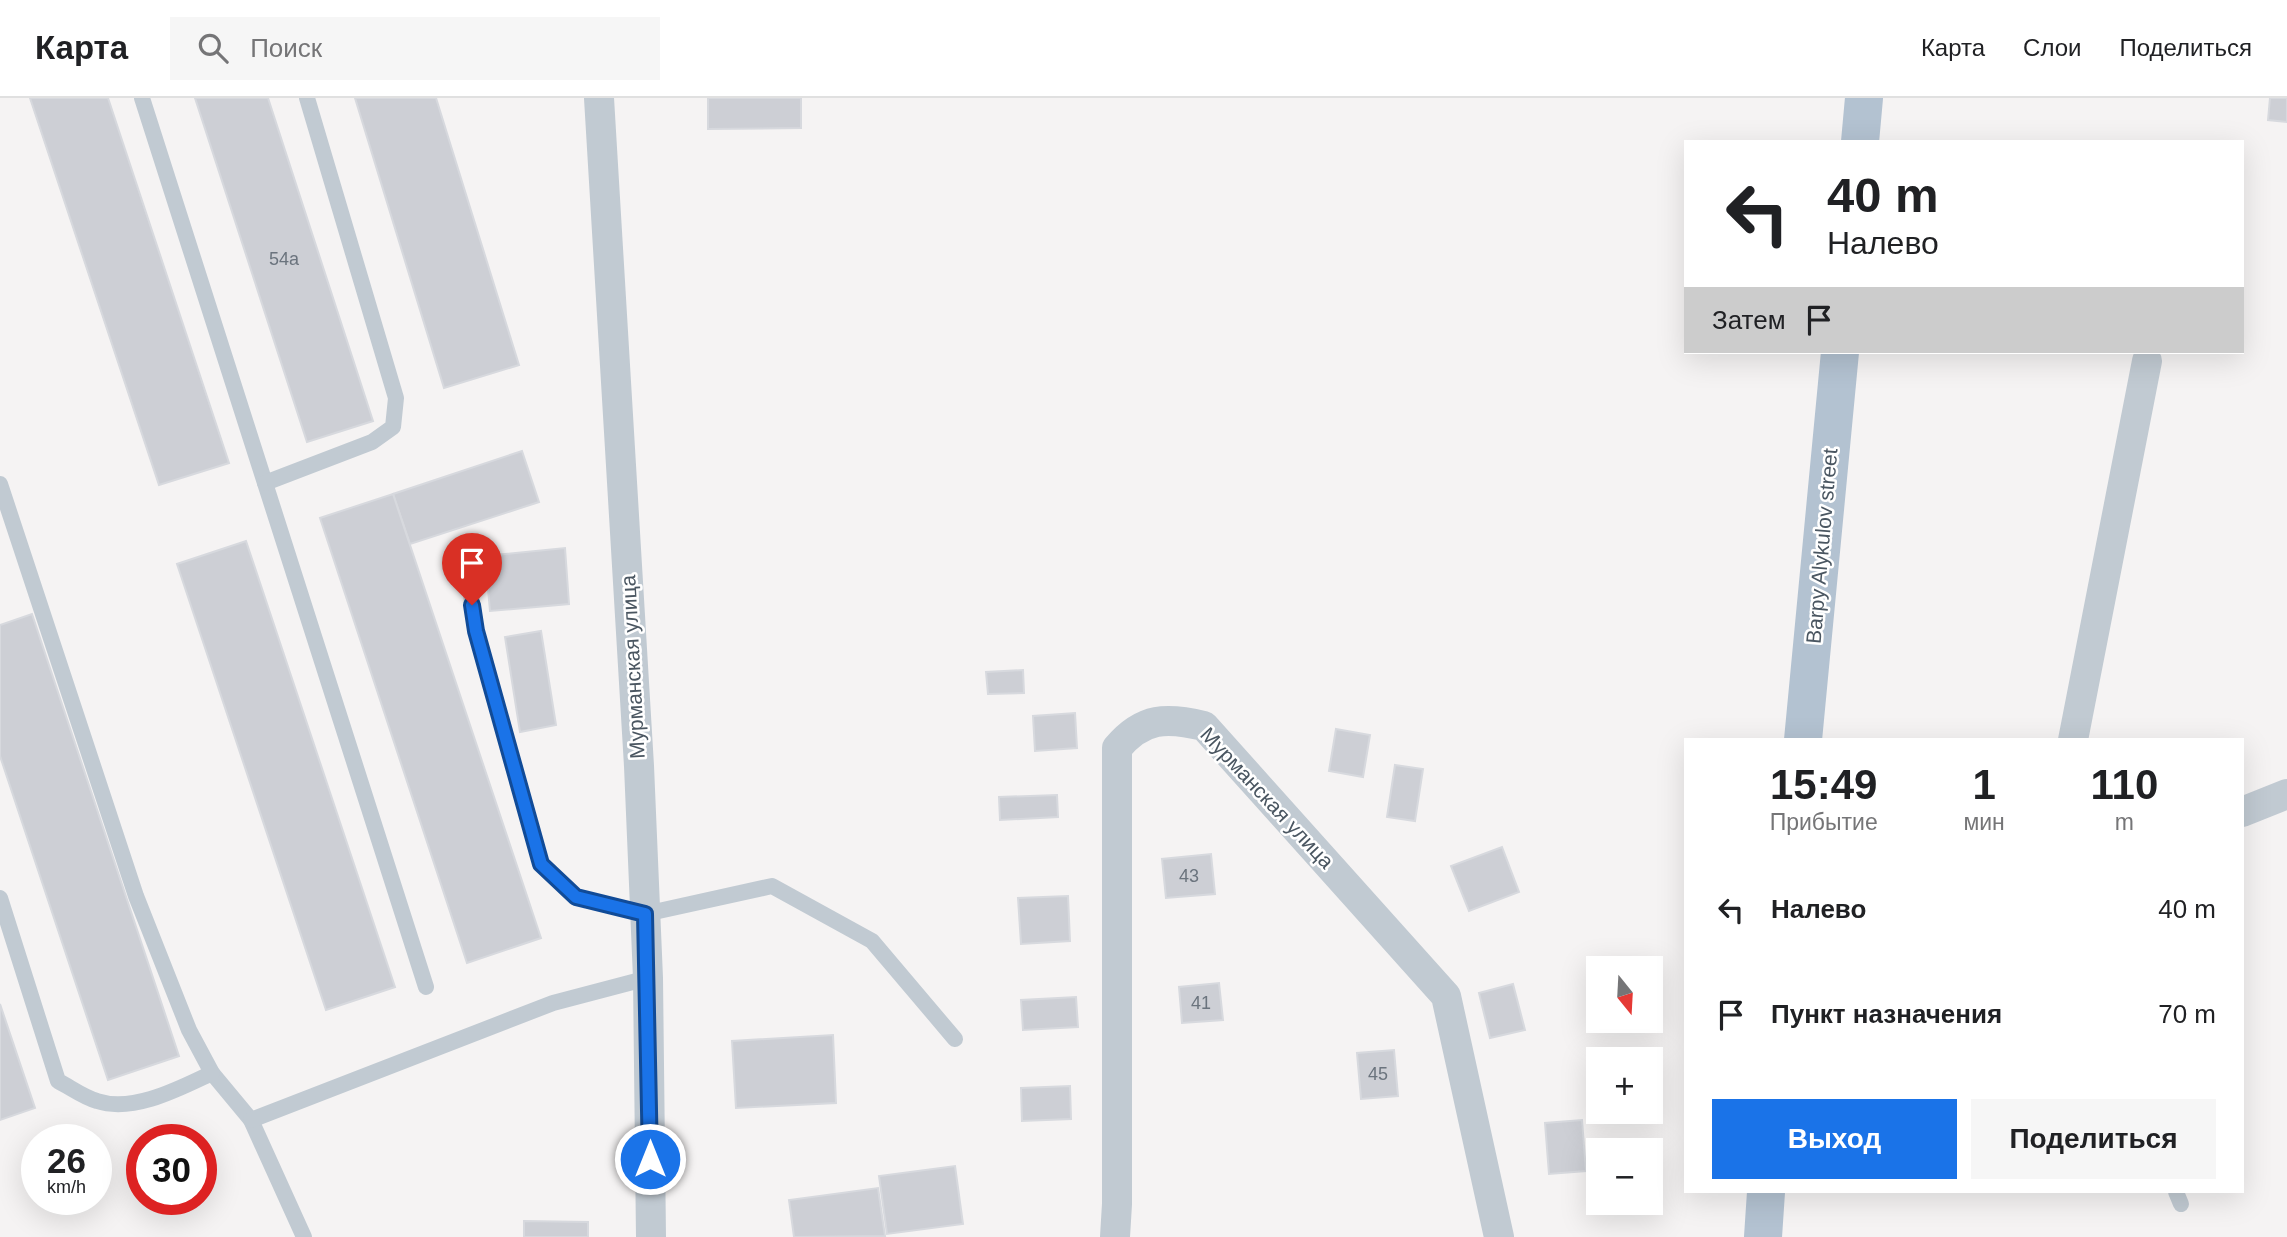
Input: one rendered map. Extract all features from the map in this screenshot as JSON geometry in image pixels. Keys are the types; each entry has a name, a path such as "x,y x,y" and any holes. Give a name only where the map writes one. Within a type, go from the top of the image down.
{"main road":[{"path":"1860,140 1864,98"},
{"name":"Barpy Alykulov street","path":"1803,738 1840,354"},
{"path":"1763,1237 1766,1193"}],"street":[{"name":"Мурманская улица","path":"599,98 648,978 651,1237"},
{"path":"2073,738 2147,360"},
{"name":"Мурманская улица","path":"1115,1237 1118,1204 1117,748 1130,733 1152,721 1182,720 1204,726 1447,996 1499,1237"},
{"path":"2244,811 2287,794"}],"lane":[{"path":"142,98 426,987"},
{"path":"265,483 372,442 393,426 396,398 307,98"},
{"path":"0,484 136,896 188,1030 212,1073 251,1120 304,1237"},
{"path":"469,580 476,631 541,864 576,897 645,914 772,886 872,941 955,1039"},
{"path":"0,898 58,1081 98,1102 120,1104 160,1097 212,1073"},
{"path":"251,1120 553,1003 648,978"}],"building":[{"path":"30,98 108,98 229,463 159,485"},
{"path":"195,98 268,98 373,421 307,442"},
{"path":"355,98 436,98 519,365 444,388"},
{"path":"708,98 801,98 801,128 708,129"},
{"path":"2270,98 2287,98 2287,122 2268,120"},
{"path":"522,451 539,502 410,544 393,494"},
{"path":"393,494 541,938 467,963 320,518"},
{"path":"246,541 395,987 326,1010 177,564"},
{"path":"565,548 569,604 490,611 485,556"},
{"path":"32,614 179,1056 108,1080 0,756 0,625"},
{"path":"541,631 556,725 520,732 505,637"},
{"path":"1023,670 1024,693 988,694 986,672"},
{"path":"1075,713 1077,748 1035,751 1033,716"},
{"path":"1336,729 1370,735 1363,777 1329,771"},
{"path":"1395,765 1423,769 1415,821 1387,817"},
{"path":"1057,795 1058,817 1000,820 999,797"},
{"path":"1502,847 1519,892 1469,911 1451,866"},
{"path":"1211,854 1215,894 1166,898 1162,859"},
{"path":"1068,896 1070,941 1021,944 1018,898"},
{"path":"1219,983 1223,1020 1182,1023 1179,987"},
{"path":"1513,984 1525,1030 1490,1038 1479,993"},
{"path":"1076,997 1078,1027 1023,1030 1021,1000"},
{"path":"0,1004 35,1108 0,1120"},
{"path":"833,1035 836,1103 736,1108 732,1041"},
{"path":"1394,1050 1398,1096 1361,1099 1357,1053"},
{"path":"1070,1086 1071,1119 1022,1121 1021,1088"},
{"path":"1582,1120 1586,1171 1549,1174 1545,1123"},
{"path":"955,1166 963,1224 887,1234 879,1176"},
{"path":"878,1188 885,1236 794,1237 789,1200"},
{"path":"524,1221 588,1222 588,1237 524,1237"}],"route":[{"path":"472,605 476,631 541,864 576,897 645,914 650,1159"}]}
